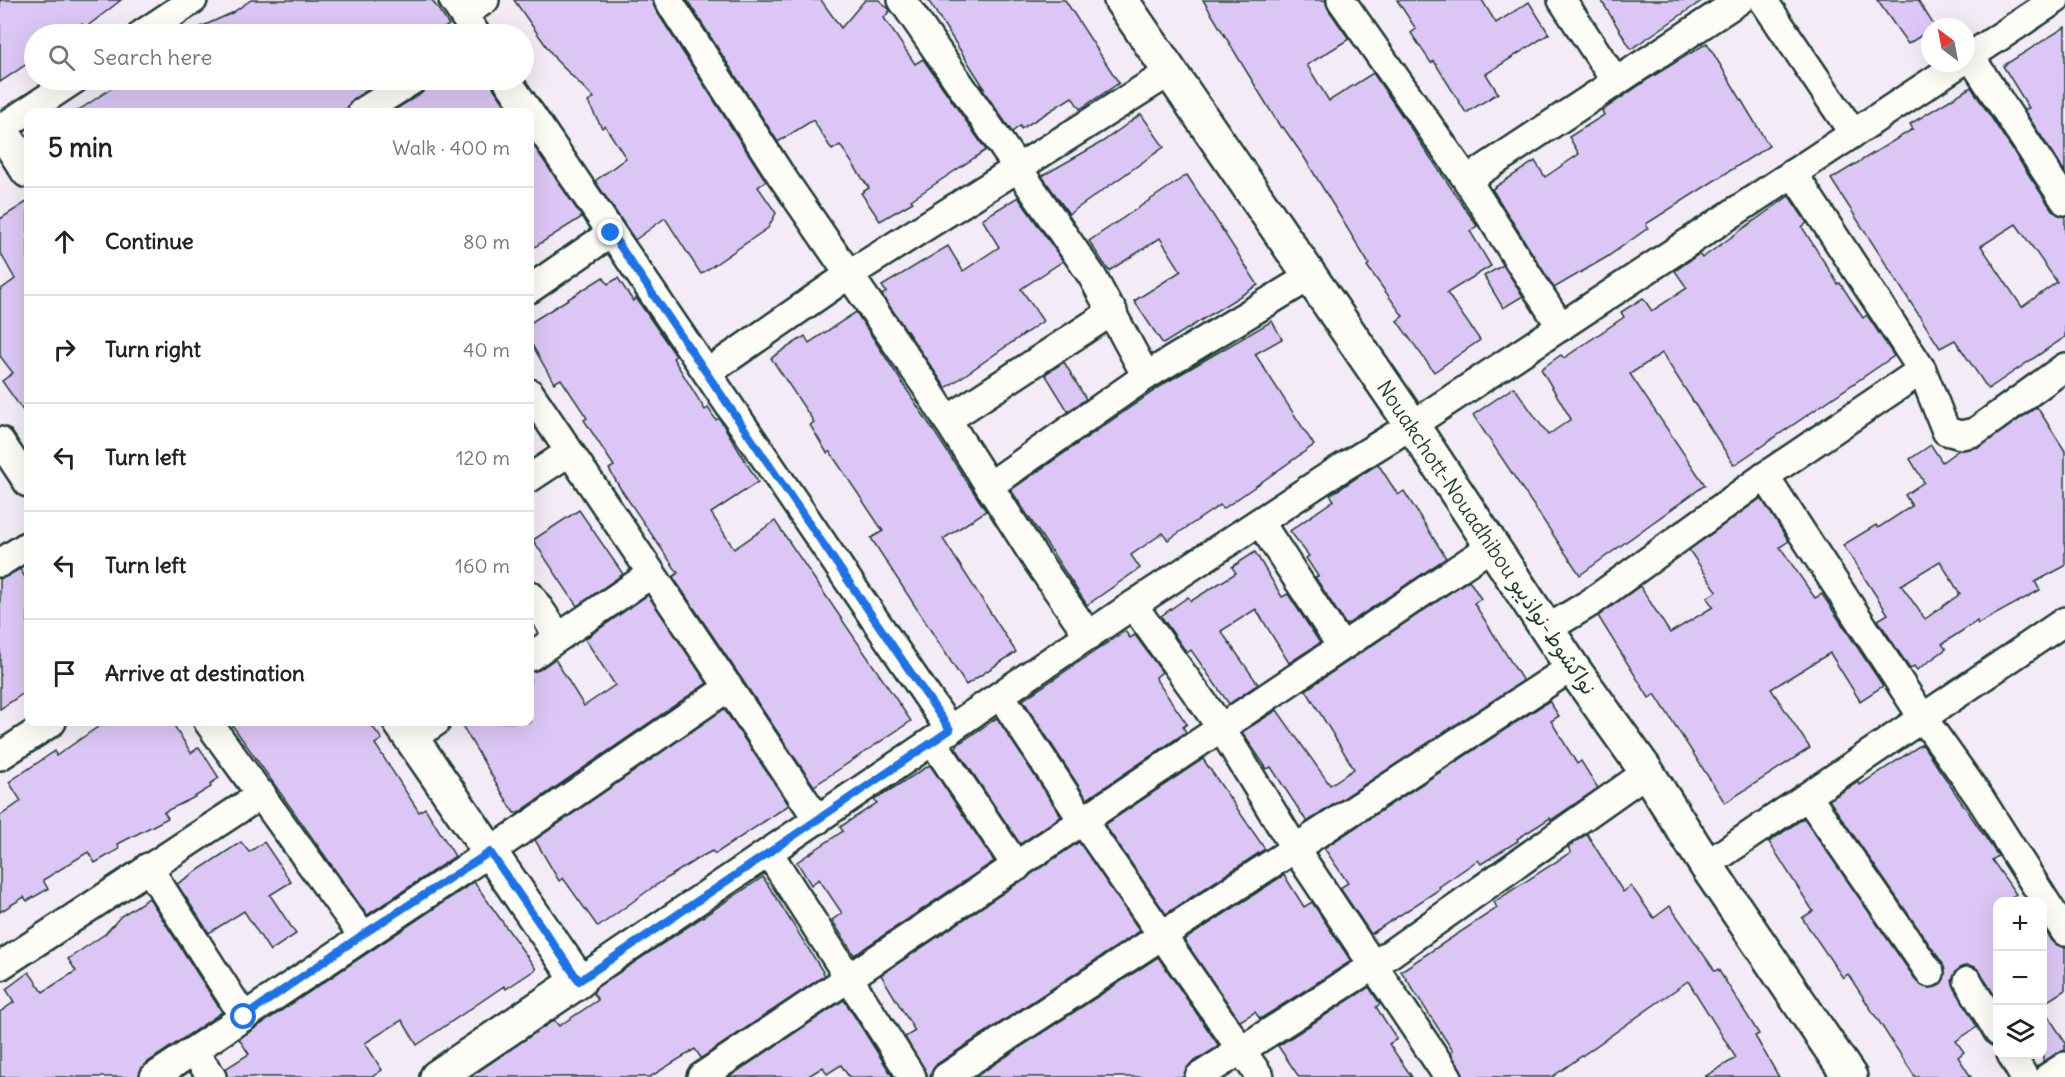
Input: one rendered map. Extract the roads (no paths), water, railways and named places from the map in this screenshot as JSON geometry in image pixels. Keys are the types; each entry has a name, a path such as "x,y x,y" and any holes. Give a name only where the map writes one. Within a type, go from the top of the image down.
{"main road":[{"name":"Nouakchott-Nouadhibou نواكشوط-نواذيبو","path":"1120,0 1412,425 1572,667 1647,772 1706,865 1850,1077"},
{"path":"0,129 24,165"},
{"path":"416,727 490,852 579,981 437,1077"}],"street":[{"path":"157,24 193,0"},
{"path":"668,0 780,174 850,274 1089,636"},
{"path":"902,0 1092,276 1113,311 1146,376"},
{"path":"1341,0 1467,180 1561,327"},
{"path":"1562,0 1616,82"},
{"path":"1467,180 1740,0"},
{"path":"1763,0 1853,133"},
{"path":"1975,52 2055,0"},
{"path":"706,374 850,274 1170,72"},
{"path":"579,981 1133,605 1412,425 1945,72"},
{"path":"1974,72 2065,201"},
{"path":"32,108 59,90"},
{"path":"368,108 397,90"},
{"path":"514,90 526,108"},
{"path":"0,129 24,113"},
{"path":"534,120 706,374 942,736 1017,867"},
{"path":"1793,173 1922,370 1946,431 1961,435 1975,432 2065,367"},
{"path":"534,286 611,233"},
{"path":"989,486 1146,376 1309,277"},
{"path":"947,420 1113,311"},
{"path":"1547,629 1590,603 1766,476 1922,370"},
{"path":"534,399 568,453 818,820"},
{"path":"0,441 24,477"},
{"path":"534,475 568,453"},
{"path":"1766,476 1923,718 1980,798 2065,932"},
{"path":"1260,522 1341,646"},
{"path":"701,1077 1017,867 1220,726 1492,546"},
{"path":"0,563 24,547"},
{"path":"534,654 651,574"},
{"path":"534,601 559,637"},
{"path":"1133,605 1220,726 1294,848 1448,1077"},
{"path":"1706,865 2065,621"},
{"path":"946,1077 1572,667"},
{"path":"154,1077 362,935 490,852 729,687"},
{"path":"1001,696 1083,821 1163,933 1260,1077"},
{"path":"0,756 46,726"},
{"path":"211,726 362,935"},
{"path":"1199,1077 1373,966 1647,772"},
{"path":"0,966 262,794"},
{"path":"1808,796 1930,973"},
{"path":"769,853 912,1077"},
{"path":"148,867 244,1017"},
{"path":"1968,981 1993,1024"},
{"path":"193,1051 212,1077"},
{"path":"2014,1059 2024,1077"},
{"path":"2048,1077 2065,1066"}]}
